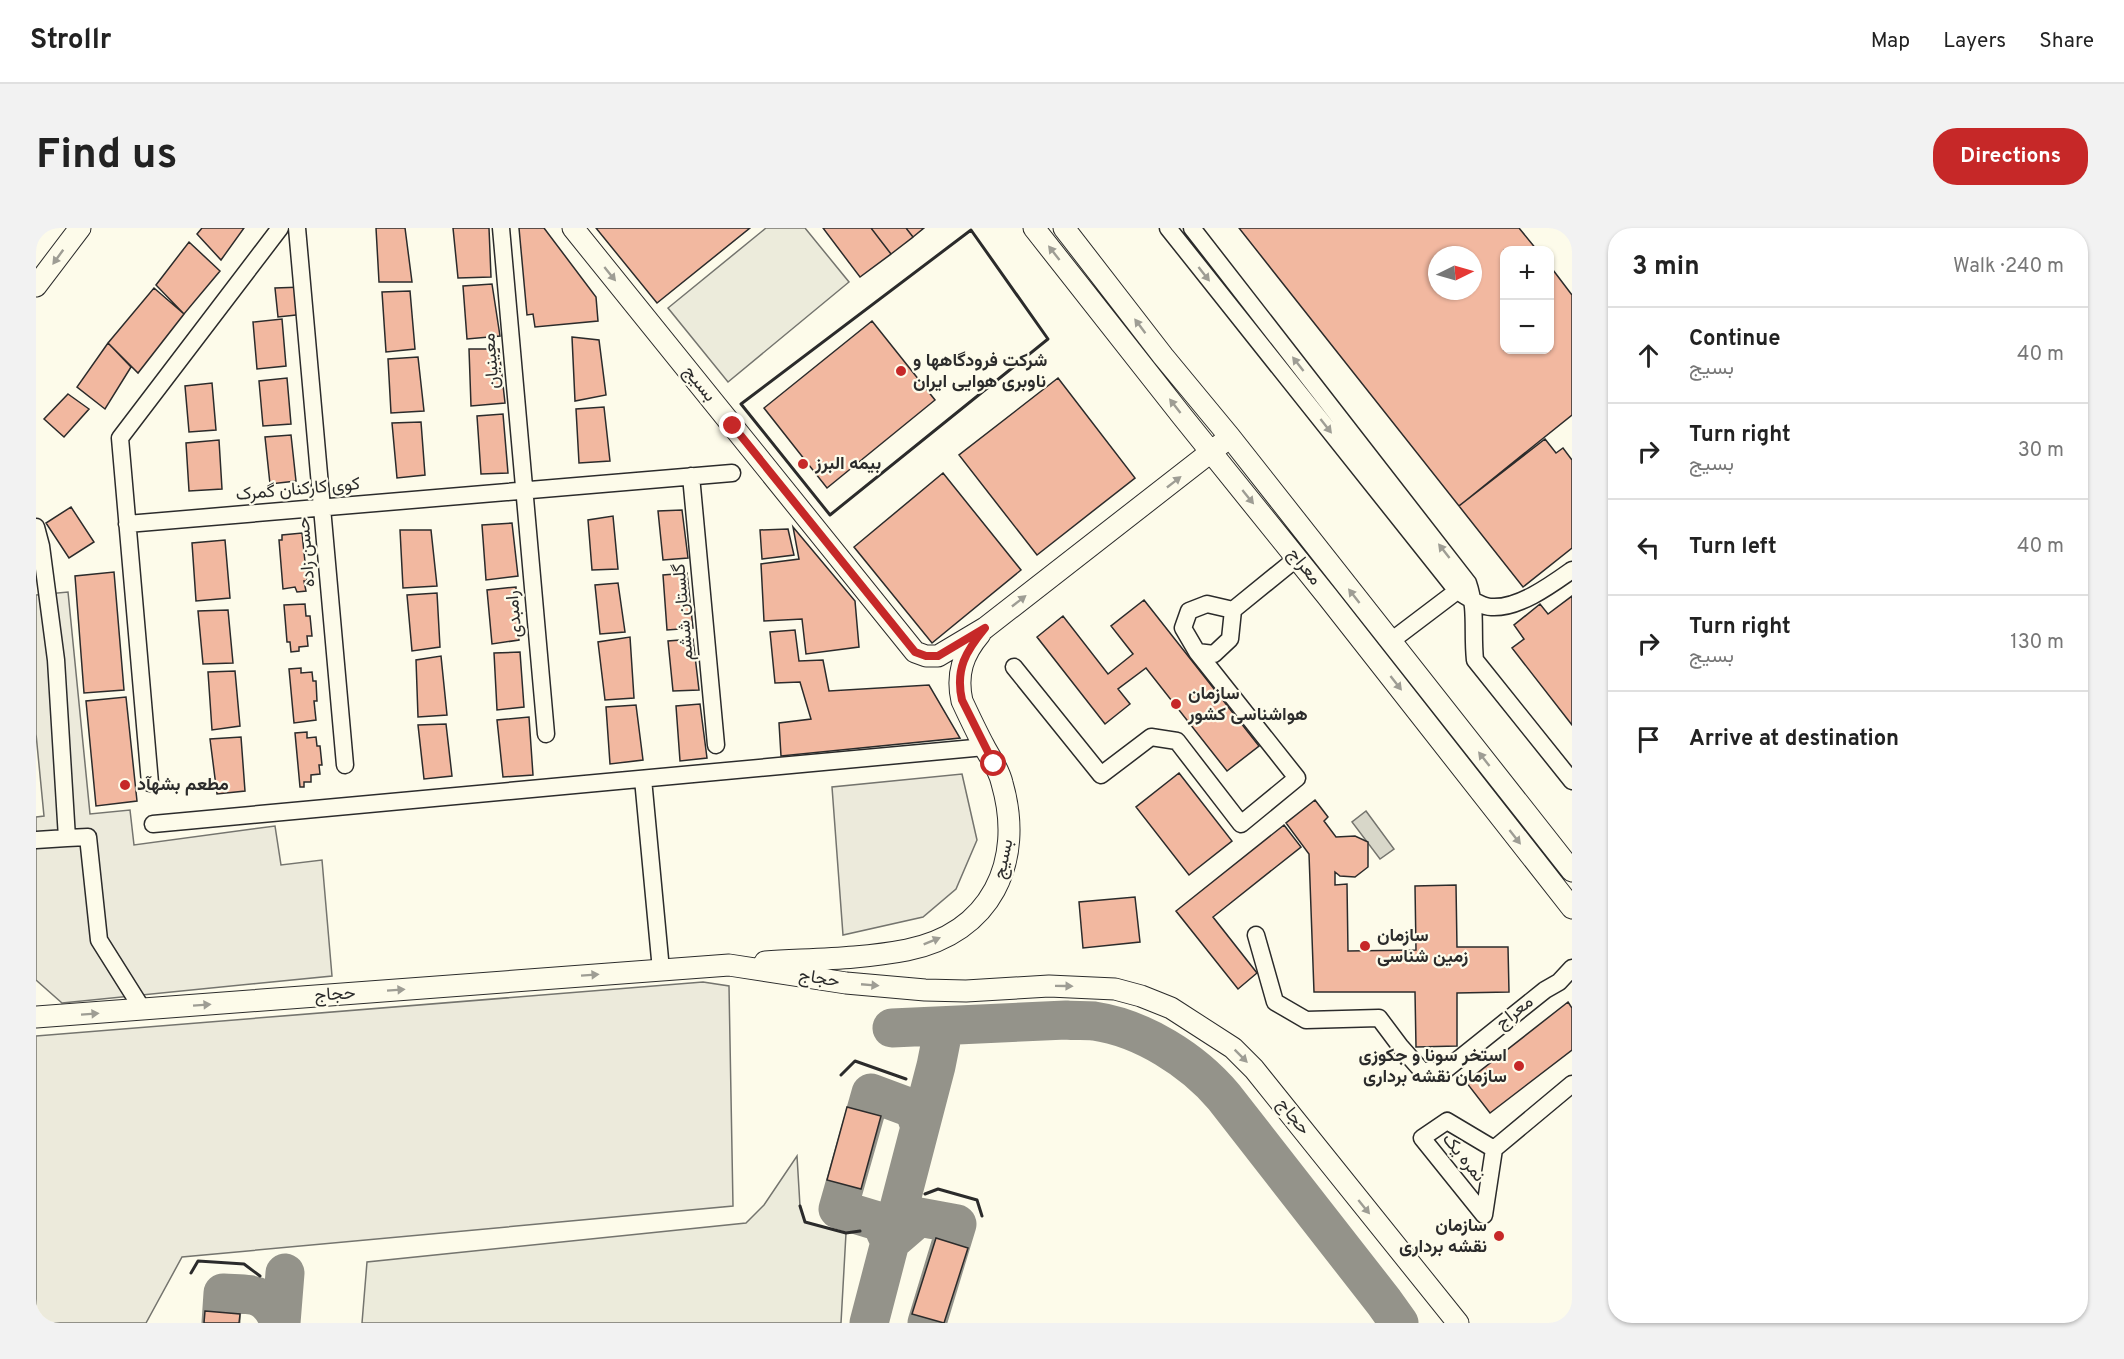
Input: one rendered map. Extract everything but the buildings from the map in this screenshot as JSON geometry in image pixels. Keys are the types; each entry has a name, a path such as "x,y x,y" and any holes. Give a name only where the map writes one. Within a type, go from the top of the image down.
{"main road":[{"path":"38,280 80,228"},
{"name":"بسیج","path":"573,228 915,652 926,656 938,656 985,628"},
{"name":"معراج","path":"1034,228 1572,908"},
{"name":"معراج","path":"1064,228 1572,871"},
{"path":"985,628 1230,437"},
{"name":"بسیج","path":"729,965 909,949 953,932 986,904 998,886 1007,863 1010,840 1009,819 1002,780 962,700 959,689 968,648 985,628"},
{"path":"1374,655 1390,641"},
{"name":"حجاج","path":"36,1017 729,965 846,983 926,990 966,991 1049,986 1115,989 1171,1008 1233,1048 1254,1069 1458,1323"}],"street":[{"path":"150,783 120,438 279,228"},
{"name":"حسن زاده","path":"297,228 345,765"},
{"name":"معینیان","path":"501,228 523,490"},
{"path":"1168,228 1457,591 1490,607 1518,602 1551,585 1572,570"},
{"path":"1192,228 1468,583 1474,600 1475,660 1572,781"},
{"name":"کوی کارکنان گمرک","path":"127,524 732,473"},
{"name":"گلستان ششم","path":"691,476 716,744"},
{"name":"رامبدی","path":"523,490 546,734"},
{"path":"36,527 41,546 42,600 56,660 67,838"},
{"path":"1197,652 1214,654 1230,639 1233,610 1297,558"},
{"path":"1390,641 1457,591"},
{"path":"1014,667 1101,775 1151,737 1177,741 1241,824 1297,778 1197,652 1183,628 1189,611 1207,604 1233,610"},
{"path":"153,824 985,747"},
{"path":"643,779 661,970"},
{"path":"36,840 87,837 99,940 143,1010"},
{"name":"معراج","path":"1256,934 1275,1002 1306,1020 1379,1018 1422,1071 1444,1071 1545,990 1559,982 1572,968"},
{"name":"نمره یک","path":"1494,1149 1447,1121 1422,1138 1484,1215 1494,1149 1572,1084"}],"shaded area":[{"path":"766,228 805,228 849,282 728,382 668,308"},
{"path":"68,592 90,814 130,810 134,845 275,826 281,865 322,860 332,976 62,1003 36,980 36,817 44,816 36,734 36,595"},
{"path":"962,774 977,840 956,889 923,917 843,935 832,787"},
{"path":"1366,811 1394,849 1380,859 1352,822"},
{"path":"703,982 729,986 733,1206 182,1257 146,1323 36,1323 36,1036"},
{"path":"797,1156 800,1206 805,1222 846,1233 841,1323 362,1323 367,1262 746,1223 764,1205"}],"taxiway":[{"path":"892,1028 1066,1020 1112,1025 1148,1038 1197,1070 1224,1097 1399,1323"},
{"path":"869,1323 936,1066 944,1026"},
{"path":"920,1127 914,1109 871,1093 838,1209 881,1222 890,1242 919,1217 957,1224 927,1323"},
{"path":"281,1323 285,1273"},
{"path":"221,1323 223,1293 251,1295 264,1300 270,1305 280,1323"}],"wall":[{"path":"971,230 1048,339 830,515 741,404 971,230"},
{"path":"841,1075 855,1061 906,1079"},
{"path":"925,1194 938,1189 977,1200 982,1216"},
{"path":"800,1206 805,1222 846,1233 860,1231"},
{"path":"191,1273 198,1261 244,1264 260,1276"}],"place":[{"name":"شرکت فرودگاهها و ناوبری هوایی ایران","path":"901,371"},
{"name":"بیمه البرز","path":"803,464"},
{"name":"سازمان هواشناسی کشور","path":"1176,704"},
{"name":"مطعم بشهآد","path":"125,785"},
{"name":"سازمان زمین شناسی","path":"1365,946"},
{"name":"استخر سونا و جکوزی سازمان نقشه برداری","path":"1519,1066"},
{"name":"سازمان نقشه برداری","path":"1499,1236"}],"route":[{"path":"733,426 915,652 926,656 938,656 985,628 968,648 963,662 959,689 962,700 994,764"}]}
